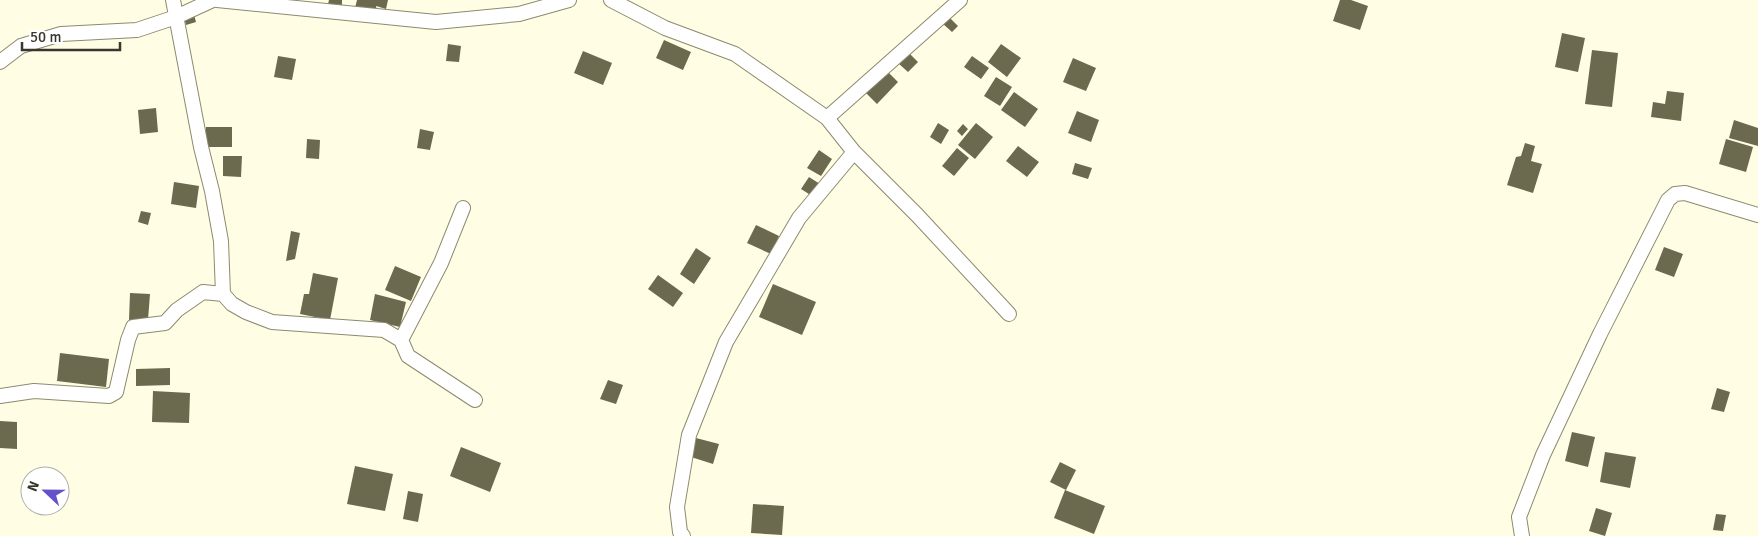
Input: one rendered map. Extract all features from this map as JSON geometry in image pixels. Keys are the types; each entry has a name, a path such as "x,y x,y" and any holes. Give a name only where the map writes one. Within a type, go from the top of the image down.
{"street":[{"path":"173,0 219,233 223,294 232,304 246,312 272,322 384,330 401,340 408,356 476,400"},
{"path":"0,62 21,46 62,34 137,30 215,0 436,22 519,14 569,0"},
{"path":"612,0 665,28 735,54 827,118 854,152 917,215 1009,314"},
{"path":"827,118 960,0"},
{"path":"683,536 680,532 677,507 689,434 726,342 799,218 854,152"},
{"path":"1522,536 1519,517 1543,455 1600,334 1668,200 1675,194 1685,193 1758,214"},
{"path":"401,340 441,263 463,208"},
{"path":"0,396 34,391 109,396 116,392 128,340 133,327 165,323 177,310 203,292 223,294"}],"building":[{"path":"329,0 342,0 342,5 328,4"},
{"path":"357,0 388,0 386,9 376,6 377,11 355,8"},
{"path":"1340,0 1351,0 1368,6 1360,30 1333,21"},
{"path":"193,11 196,22 186,25 183,14"},
{"path":"948,16 958,26 952,32 942,23"},
{"path":"1562,33 1585,38 1578,72 1555,67"},
{"path":"664,40 691,52 683,70 656,58"},
{"path":"448,44 461,46 459,62 446,61"},
{"path":"1001,44 1021,58 1007,77 988,62"},
{"path":"1592,50 1618,53 1612,107 1585,104"},
{"path":"583,51 612,63 603,85 574,73"},
{"path":"909,53 918,62 908,72 898,63"},
{"path":"278,56 296,59 292,80 274,77"},
{"path":"972,56 989,68 981,79 964,67"},
{"path":"1073,58 1096,68 1086,91 1063,82"},
{"path":"887,71 898,82 877,104 866,93"},
{"path":"996,77 1012,87 1000,106 984,96"},
{"path":"1667,91 1684,93 1681,121 1651,117 1653,102 1665,104"},
{"path":"1014,92 1038,109 1025,127 1001,110"},
{"path":"156,108 158,132 140,134 138,110"},
{"path":"1077,111 1099,120 1091,142 1068,133"},
{"path":"1734,120 1758,128 1758,146 1729,138"},
{"path":"938,123 949,130 941,144 930,137"},
{"path":"976,123 993,137 975,159 958,145"},
{"path":"963,124 968,129 962,136 957,131"},
{"path":"206,127 232,127 232,147 205,147"},
{"path":"420,129 434,132 430,150 417,148"},
{"path":"307,139 320,140 319,159 306,158"},
{"path":"1726,139 1753,147 1746,172 1719,164"},
{"path":"1525,143 1535,146 1531,161 1542,164 1533,193 1507,185 1516,157 1521,156"},
{"path":"1018,146 1039,162 1027,177 1006,161"},
{"path":"957,148 969,158 954,176 942,166"},
{"path":"819,150 832,159 821,176 807,168"},
{"path":"223,156 242,156 241,177 223,176"},
{"path":"1075,163 1092,168 1088,179 1072,174"},
{"path":"809,177 820,184 812,196 801,189"},
{"path":"174,182 199,186 196,208 171,204"},
{"path":"141,211 151,213 148,225 138,222"},
{"path":"756,225 779,236 771,254 747,243"},
{"path":"291,231 300,233 295,259 286,261"},
{"path":"1664,247 1683,254 1674,277 1655,270"},
{"path":"696,248 711,258 694,284 680,274"},
{"path":"395,266 421,277 411,301 385,290"},
{"path":"313,273 338,278 330,320 300,314 304,294 309,294"},
{"path":"658,275 683,293 673,307 648,289"},
{"path":"773,284 816,302 802,335 759,317"},
{"path":"130,293 150,294 148,320 129,320"},
{"path":"375,294 406,302 400,327 370,320"},
{"path":"60,353 109,359 106,387 57,381"},
{"path":"170,368 170,385 136,386 136,369"},
{"path":"608,380 623,385 616,404 600,399"},
{"path":"1717,388 1730,392 1724,412 1711,409"},
{"path":"153,391 190,393 189,423 152,422"},
{"path":"0,421 17,422 17,449 0,448"},
{"path":"1572,432 1595,437 1588,467 1565,461"},
{"path":"696,438 719,444 713,464 691,457"},
{"path":"461,447 501,463 490,492 450,476"},
{"path":"1605,452 1636,457 1630,488 1600,482"},
{"path":"1060,462 1076,470 1066,490 1050,482"},
{"path":"355,466 393,474 385,511 347,504"},
{"path":"1065,490 1105,506 1094,534 1054,518"},
{"path":"408,491 423,494 418,522 403,519"},
{"path":"753,504 784,506 782,535 751,533"},
{"path":"1596,508 1612,513 1605,536 1589,531"},
{"path":"1716,514 1726,515 1723,531 1713,530"}]}
